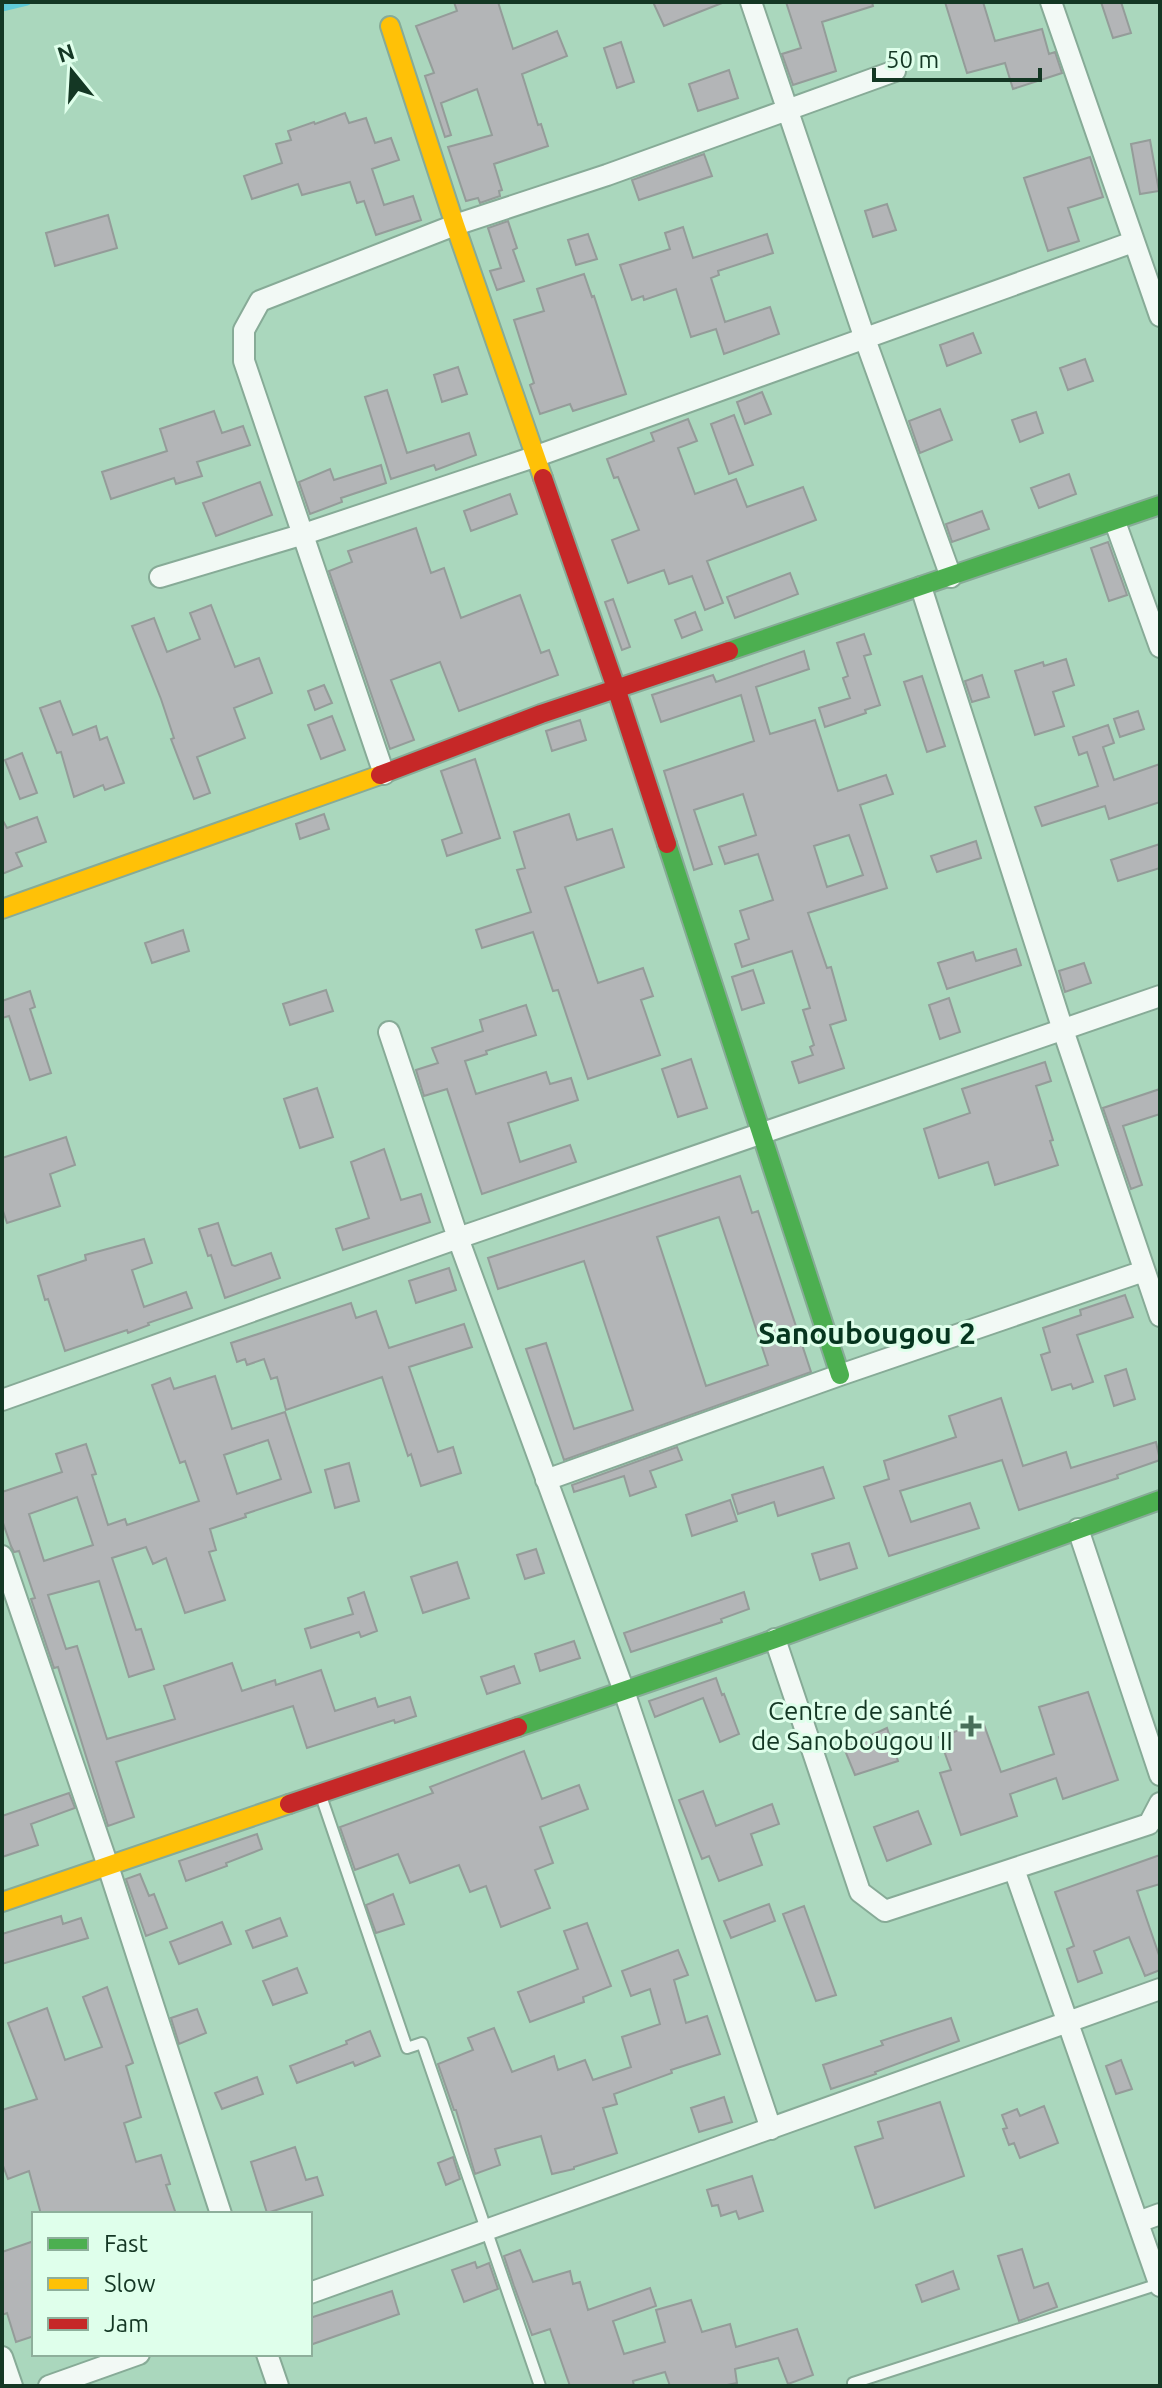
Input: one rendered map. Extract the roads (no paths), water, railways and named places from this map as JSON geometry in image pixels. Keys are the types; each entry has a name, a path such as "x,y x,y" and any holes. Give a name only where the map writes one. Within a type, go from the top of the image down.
{"street":[{"path":"751,2 865,339 951,577"},
{"path":"1051,2 1160,316"},
{"path":"390,26 534,457 616,688 840,1375"},
{"path":"384,774 244,361 244,330 260,301 455,225 607,175 895,71"},
{"path":"160,577 304,534 534,457 1133,242"},
{"path":"2,909 384,774 541,714 1160,505"},
{"path":"1115,522 1160,647"},
{"path":"921,587 1063,1030 1160,1316"},
{"path":"2,1400 458,1238 1160,996"},
{"path":"389,1032 458,1238 624,1691 771,2129"},
{"path":"546,1480 1144,1271"},
{"path":"2,1902 775,1639 1160,1500"},
{"path":"1078,1529 1160,1775"},
{"path":"2,1556 108,1866 220,2212"},
{"path":"775,1639 860,1892 885,1911 1149,1824 1160,1803"},
{"path":"1014,1869 1160,2285"},
{"path":"312,2292 1160,1989"},
{"path":"1138,2222 1160,2214"},
{"path":"49,2386 133,2356"},
{"path":"268,2356 278,2386"},
{"path":"2,2357 12,2386"}],"lane":[{"path":"320,1794 407,2048 422,2043 540,2386"},
{"path":"853,2383 1160,2285"}],"waterway":[{"path":"2,8 27,2"}],"place":[{"name":"Centre de santé de Sanobougou II","path":"971,1726"}],"district":[{"name":"Sanoubougou 2","path":"867,1334"}]}
